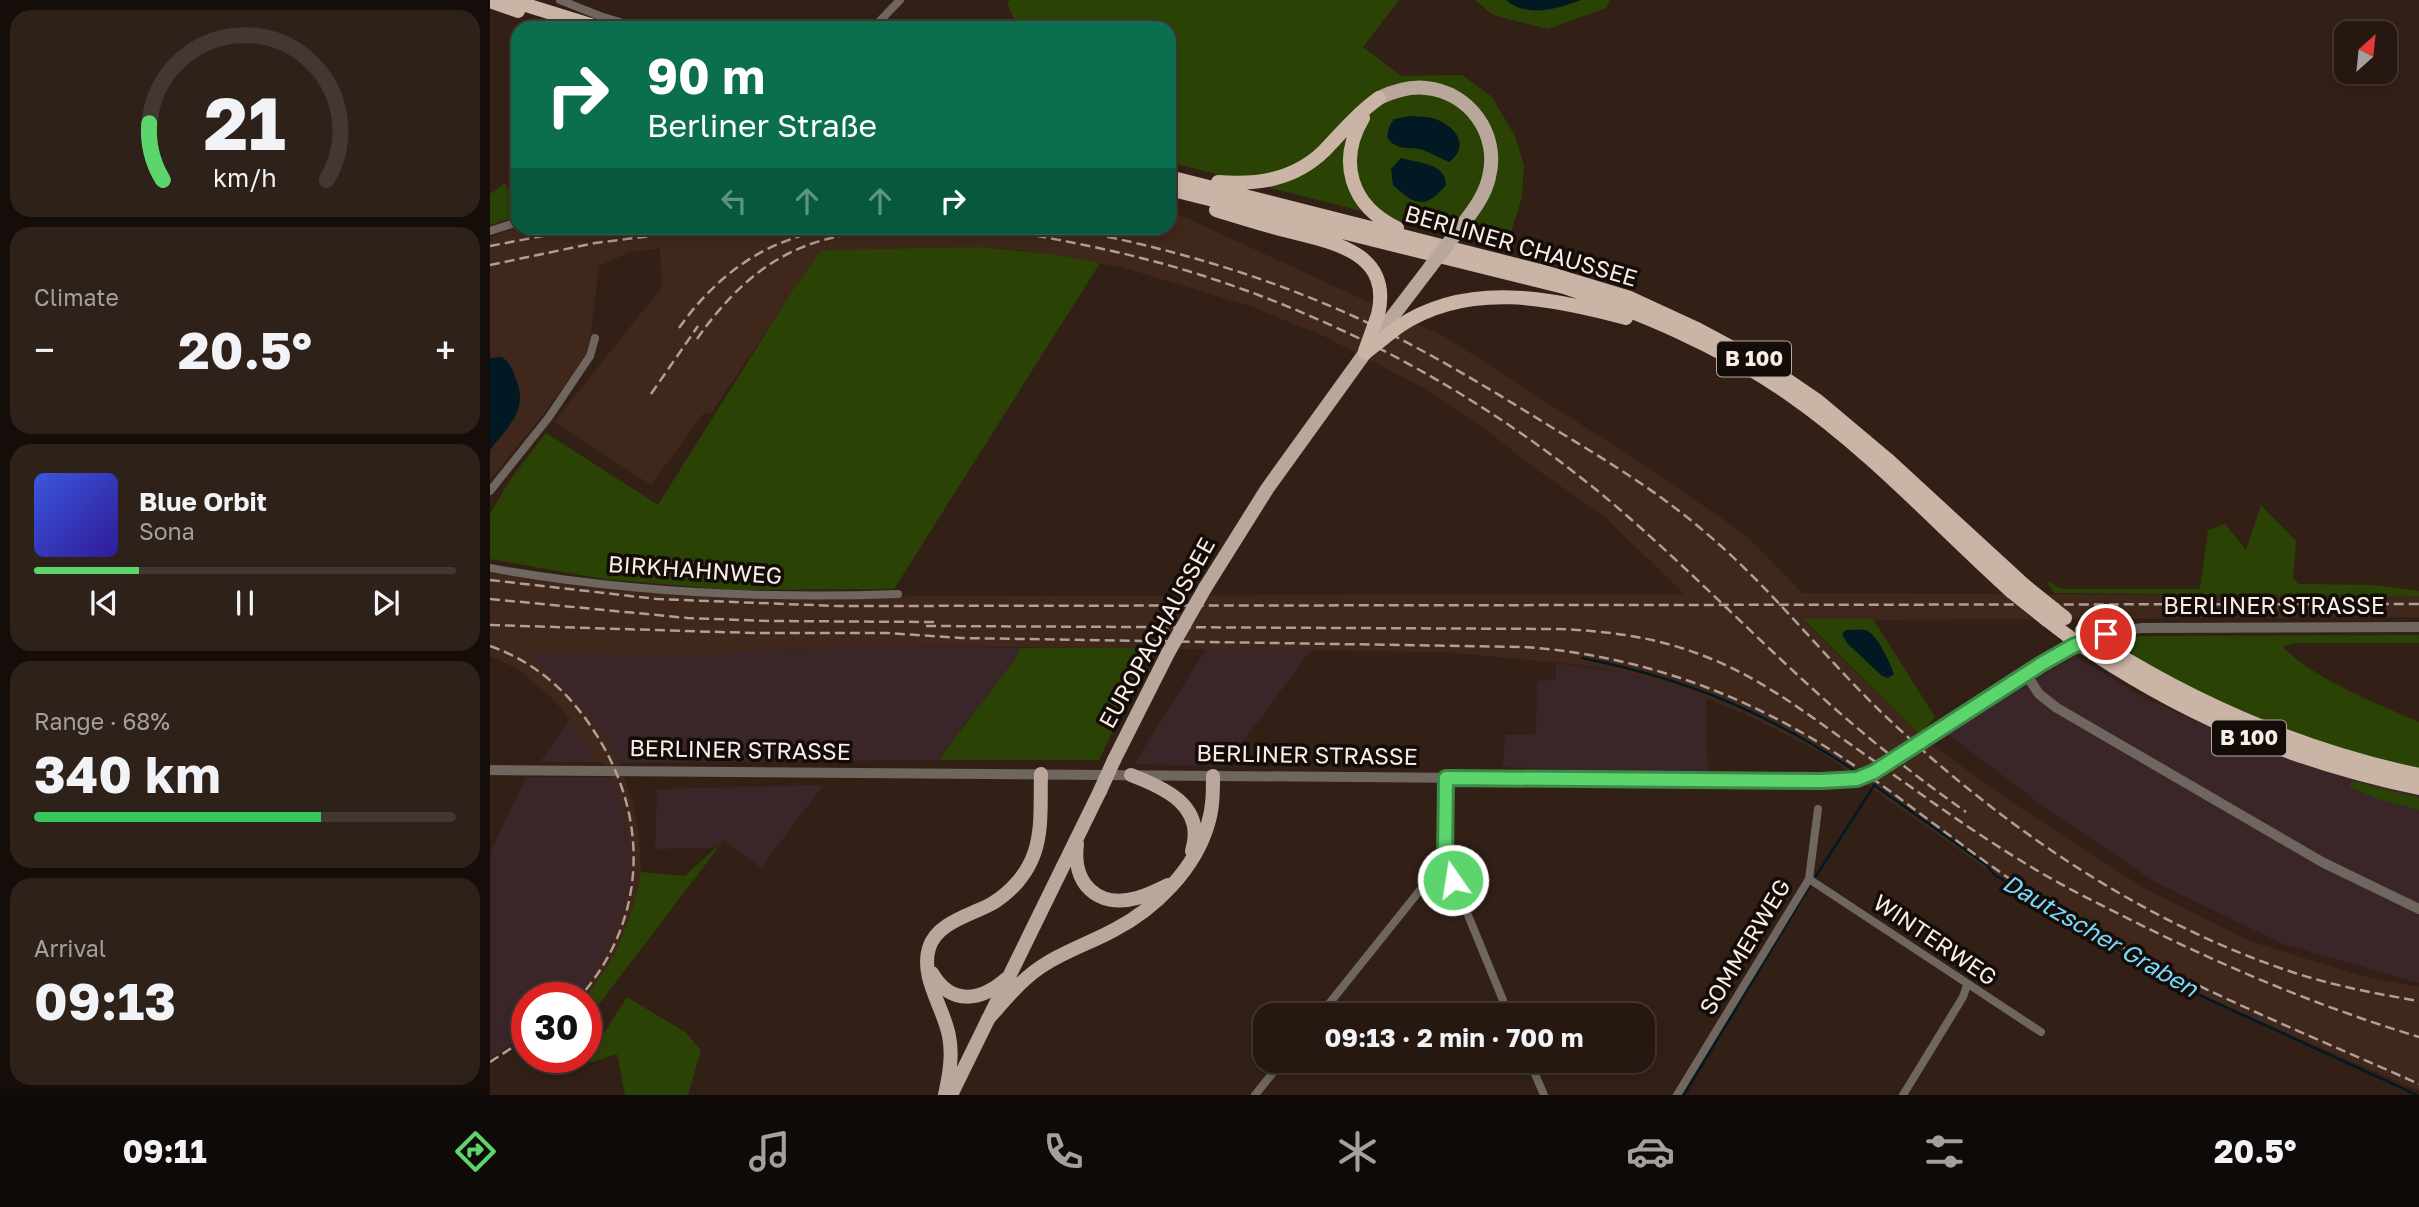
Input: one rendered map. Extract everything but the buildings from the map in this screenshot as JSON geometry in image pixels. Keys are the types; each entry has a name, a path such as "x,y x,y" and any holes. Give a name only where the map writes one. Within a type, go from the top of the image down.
{"highway":[{"path":"510,0 578,21"},
{"path":"490,1 553,21"},
{"path":"1176,178 1246,184 1273,180 1298,170 1322,153 1365,108 1379,99"},
{"path":"1379,99 1365,114 1354,132 1350,155 1351,177 1357,194 1381,219 1431,242"},
{"name":"BERLINER CHAUSSEE","path":"1176,179 1545,272 1630,298 1695,327 1795,385 1840,418 2018,589"},
{"name":"BERLINER CHAUSSEE","path":"1176,193 1564,287 1679,332 1738,362 1811,410 2018,589"},
{"path":"1176,194 1217,211 1347,248 1362,257 1372,268 1380,284 1381,301 1388,321"},
{"path":"1365,353 1388,321 1462,299 1516,297 1555,301 1679,332"},
{"path":"1365,353 1388,321"},
{"name":"B 100","path":"2018,589 2065,618 2075,633"},
{"name":"B 100","path":"2018,589 2047,620 2075,633 2162,696 2238,733 2330,766 2419,788"},
{"name":"B 100","path":"2100,650 2245,722 2332,754 2419,775"}],"main road":[{"path":"1379,99 1408,88 1444,91 1459,98 1473,111 1483,126 1490,148 1490,176 1475,209 1388,321"},
{"name":"EUROPACHAUSSEE","path":"951,1095 1168,653 1267,489 1365,353"},
{"path":"945,1095 950,1065 949,1038 929,979 926,960 930,945 950,924 994,902 1026,872 1039,834 1041,774"},
{"path":"1131,775 1159,785 1174,795 1188,811 1195,841 1187,866"},
{"path":"988,1019 1031,974 1129,922 1163,895 1187,866 1208,826 1213,776"},
{"path":"1079,833 1077,871 1090,891 1119,901 1136,899 1172,883"},
{"path":"926,960 943,987 964,997 987,993 1010,976"}],"street":[{"path":"560,0 617,21"},
{"path":"880,21 900,0"},
{"path":"490,232 511,224"},
{"path":"490,491 549,417 590,356 595,338"},
{"name":"BIRKHAHNWEG","path":"490,568 540,577 663,590 748,595 898,594"},
{"name":"BERLINER STRASSE","path":"490,770 1821,781 1857,779 1908,753 2026,674 2091,638 2136,628 2419,626"},
{"path":"2026,674 2039,694 2057,708 2322,862 2419,909"},
{"path":"1446,778 1445,859 1504,1003"},
{"name":"SOMMERWEG","path":"1677,1095 1811,881 1818,809"},
{"path":"1330,1003 1445,859"},
{"name":"WINTERWEG","path":"1811,881 2041,1032"},
{"path":"1903,1095 1963,997 1967,985"},
{"path":"1255,1095 1273,1073"},
{"path":"1535,1073 1544,1095"}],"shaded area":[{"path":"1176,213 1447,338 1653,471 1747,536 1802,593 2419,596 2419,617 1803,620 1920,735 1916,739 1927,749 1933,746 2019,807 2144,888 2249,941 2362,976 2419,987 2419,1091 2203,996 2102,945 2039,906 1867,785 1872,782 1858,772 1852,773 1820,752 1747,715 1683,689 1620,672 1582,665 1445,652 896,646 769,649 692,656 529,652 579,700 609,743 633,802 639,834 641,872 626,933 600,980 587,982 611,942 630,881 628,837 621,804 606,764 595,762 570,719 552,698 518,669 490,656 490,573 608,590 724,597 1684,594 1605,517 1529,464 1480,425 1420,386 1326,337 1250,306 1121,267 1014,249 982,247 821,250 712,412 703,414 651,485 554,422 662,287 660,248 630,252 599,266 590,340 583,359 546,411 490,480 490,238 511,230 511,235 1176,235"},
{"path":"896,646 1020,648 1015,659 944,751 940,760 619,763 609,743 528,652 692,656 769,649"},
{"path":"1206,649 1311,650 1225,766 1134,764"},
{"path":"2075,656 2141,696 2211,728 2357,781 2419,795 2419,983 2283,944 2153,881 2043,806 1946,733"},
{"path":"1556,663 1620,672 1706,698 1708,775 1503,767 1505,735 1536,734 1537,681 1556,680"},
{"path":"570,719 595,762 540,762"},
{"path":"526,777 611,777 621,804 628,837 630,882 611,942 587,982 511,982 511,1045 490,1059 490,853"},
{"path":"823,785 761,868 724,840 712,848 655,849 657,789"}],"green space":[{"path":"1010,0 1399,0 1363,47 1401,76 1462,75 1492,97 1515,136 1524,166 1522,197 1506,248 1176,164 1176,21 1015,21 1007,4"},
{"path":"1475,0 1610,0 1606,8 1548,29 1493,15"},
{"path":"505,183 511,195 511,218 490,225 490,194"},
{"path":"982,247 1058,255 1100,263 894,589 732,590 604,579 490,559 490,514 512,477 546,433 658,505 789,296 821,250"},
{"path":"2261,505 2296,541 2293,579 2299,584 2375,585 2419,591 2419,596 2054,593 2046,580 2061,589 2200,589 2208,530 2225,524 2246,550"},
{"path":"1803,619 1873,619 1935,717 1920,735"},
{"path":"2419,635 2419,643 2296,643 2282,646 2328,680 2419,722 2419,768 2330,746 2260,720 2168,676 2113,641 2139,636"},
{"path":"1020,648 1152,648 1099,760 940,760 1015,659"},
{"path":"2352,781 2419,798 2419,810 2378,799 2350,787"},
{"path":"724,840 602,1000 602,982 596,982 622,939 641,872 685,876"},
{"path":"627,997 685,1032 701,1050 688,1095 625,1095 617,1054 602,1059 602,1036"}],"water":[{"path":"1506,0 1581,0 1552,9 1532,10 1514,6"},
{"path":"1410,116 1435,119 1456,133 1459,150 1449,162 1423,150 1399,147 1391,142 1387,137 1394,119"},
{"path":"1401,158 1436,168 1445,178 1446,185 1426,201 1414,201 1393,185 1391,169"},
{"path":"501,357 506,360 514,374 520,397 519,406 511,423 490,450 490,358"},
{"path":"1846,630 1870,632 1894,674 1888,678 1882,676 1847,643 1842,634"}],"waterway":[{"path":"1582,658 1656,676 1724,700 1790,731 1855,771"},
{"name":"Dautzscher Graben","path":"1874,785 1985,864 1994,874 2169,981 2417,1095"},
{"path":"1684,1095 1809,887 1873,787"}],"railway":[{"path":"490,246 547,235"},
{"path":"490,265 595,243 660,235"},
{"path":"679,328 706,295 737,267 773,246 806,235"},
{"path":"697,339 717,312 760,271 809,245 848,235"},
{"path":"1030,235 1154,261 1262,296 1369,343 1470,400 1519,432 1611,502 1842,715 1966,812"},
{"path":"1098,235 1211,263 1283,287 1378,328 1501,396 1649,489 1688,518 1729,553 1857,688 1924,751 1971,791 2072,864 2126,897 2238,952 2325,982 2419,1001"},
{"path":"651,394 698,326"},
{"path":"490,580 657,599 837,606 2419,604"},
{"path":"490,599 688,618 936,622"},
{"path":"490,625 753,633 888,633 961,638 1524,647 1610,659 1694,683 1774,717 1849,762 1997,870 2092,930 2230,1000 2419,1084"},
{"path":"926,626 1559,629 1617,634 1673,645 1727,666 1777,693 1980,835 2081,895 2239,971 2310,1000 2419,1037"},
{"path":"490,646 535,669 572,701 611,761 624,795 632,830 634,865 629,900 619,934 591,982"},
{"path":"490,1062 511,1048"}],"route":[{"path":"1453,880 1445,859 1446,778 1857,779 1908,753 2043,663 2073,646 2106,634"}]}
